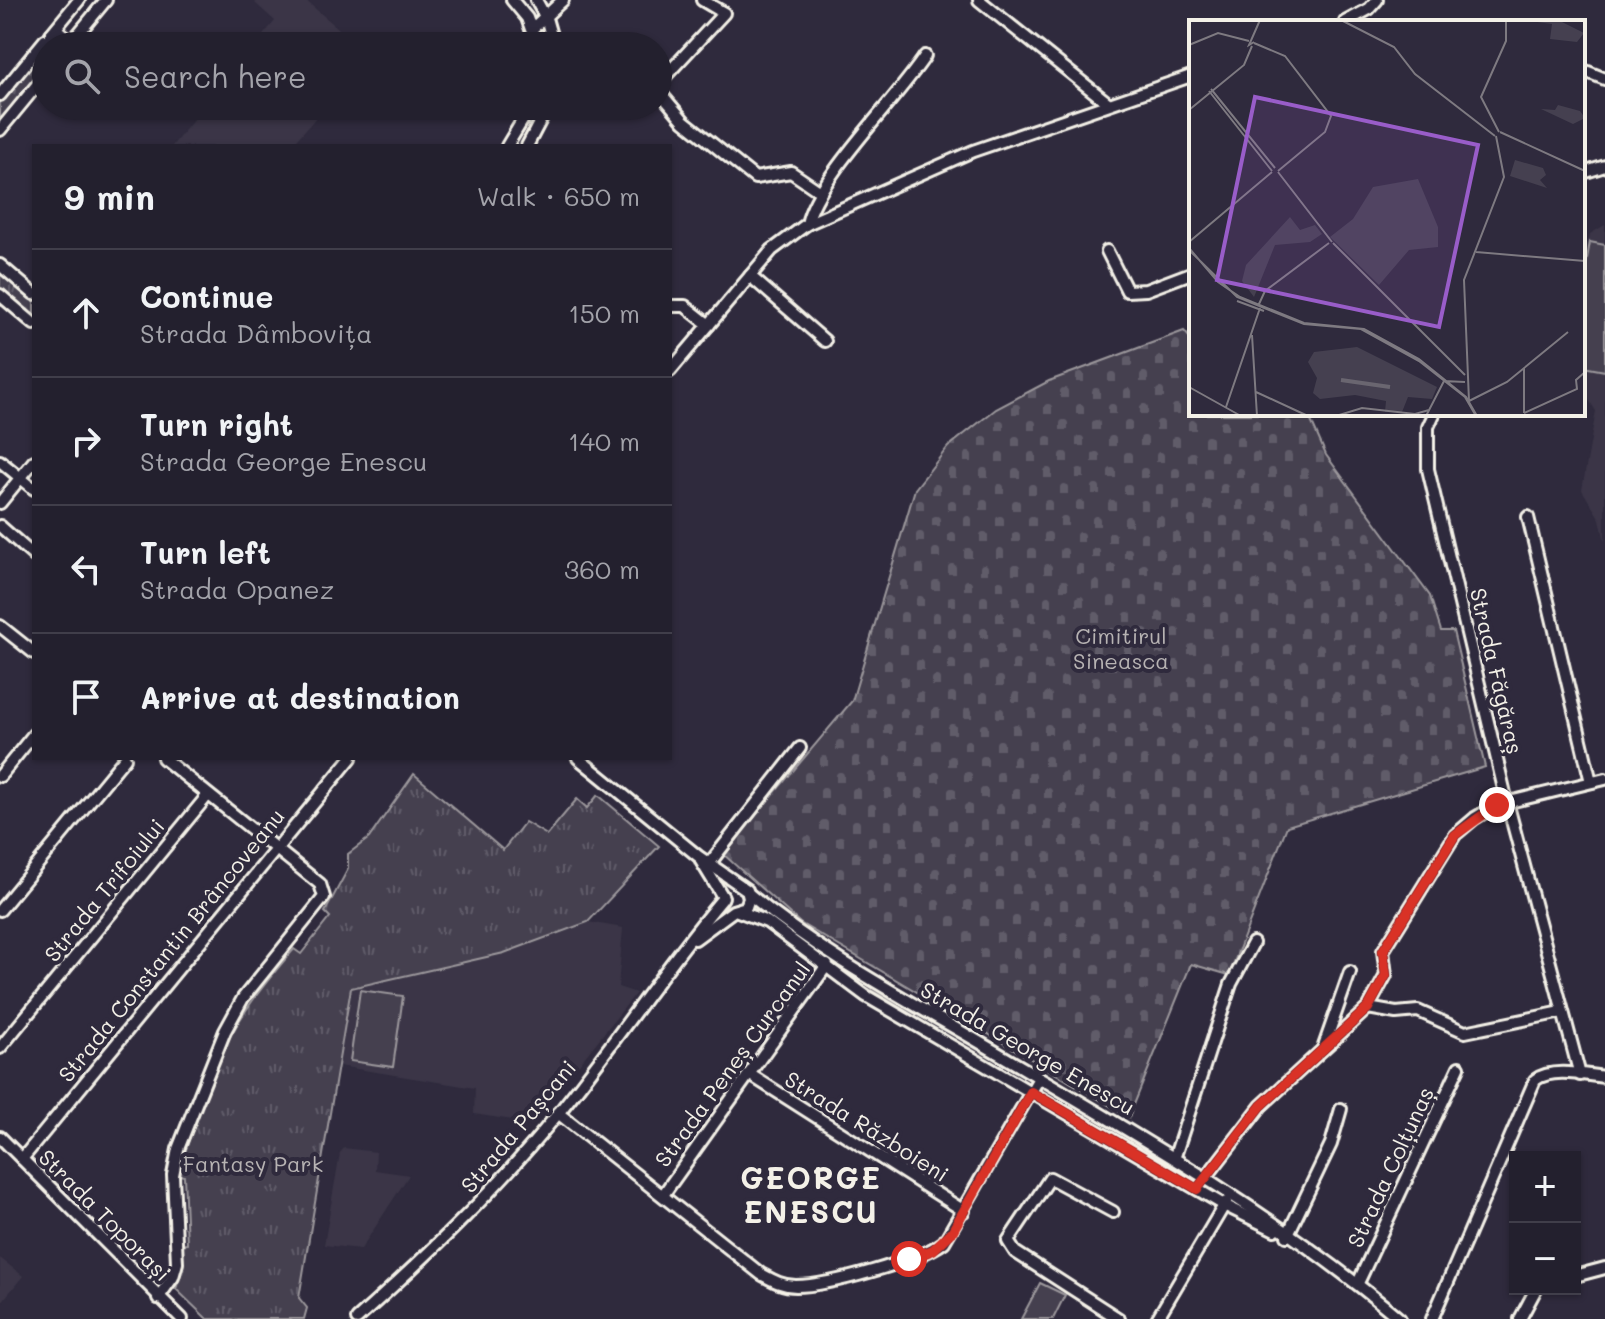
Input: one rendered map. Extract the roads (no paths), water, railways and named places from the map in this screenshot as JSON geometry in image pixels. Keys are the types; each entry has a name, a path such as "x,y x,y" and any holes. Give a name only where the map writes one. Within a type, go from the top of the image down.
{"street":[{"path":"54,32 79,0"},
{"path":"80,32 106,0"},
{"path":"512,0 534,32"},
{"path":"536,0 550,32"},
{"path":"533,28 563,0"},
{"path":"672,71 724,13 702,0"},
{"path":"979,0 1108,103"},
{"path":"1349,20 1369,9 1377,0"},
{"path":"807,224 819,191 901,92 925,56"},
{"path":"0,95 32,58"},
{"path":"1585,71 1605,79"},
{"path":"672,369 772,250 807,224 973,151 1189,77"},
{"path":"0,130 32,91"},
{"path":"672,105 684,121 755,178 791,172 819,191"},
{"path":"508,144 523,120"},
{"path":"528,144 541,120"},
{"path":"1585,172 1605,166"},
{"path":"1107,251 1127,291 1146,290 1189,274"},
{"path":"0,265 32,292"},
{"path":"750,276 825,341"},
{"path":"0,295 32,322"},
{"path":"672,306 685,306 709,325"},
{"name":"Strada Făgăraș","path":"1433,416 1428,427 1428,469 1507,802 1580,1075"},
{"path":"0,461 32,487"},
{"path":"0,503 32,463"},
{"path":"1528,517 1591,782"},
{"path":"0,526 32,554"},
{"path":"1,630 32,652"},
{"path":"0,776 32,736"},
{"path":"709,864 800,748"},
{"path":"0,910 123,760"},
{"path":"158,1298 173,1277 177,1263 173,1175 178,1149 225,1031 243,998 321,905 324,897 320,884 165,760"},
{"name":"Strada Constantin Brâncoveanu","path":"22,1159 349,760"},
{"path":"580,760 698,856 739,885 749,894 748,903 735,911 722,898 698,856"},
{"path":"1197,1189 1261,1106 1368,1008 1386,975 1383,951 1455,835 1475,818 1507,802 1605,779"},
{"name":"Strada Trifoiului","path":"0,1048 208,795"},
{"path":"722,898 726,889 739,885"},
{"name":"Strada George Enescu","path":"749,894 833,956 1206,1176 1287,1236 1358,1283 1400,1319"},
{"name":"Strada Pașcani","path":"357,1319 456,1228 558,1113 722,898"},
{"name":"Strada Pașcani","path":"690,942 735,911"},
{"name":"Strada George Enescu","path":"735,911 767,922 866,996 1224,1205 1287,1236"},
{"path":"1175,1156 1231,984 1253,943"},
{"name":"Strada Peneș Curcanul","path":"663,1195 833,956"},
{"path":"1322,1051 1350,972"},
{"path":"1368,1008 1396,1013 1418,1011 1465,1032 1562,1012"},
{"name":"Strada Colțunaș","path":"1358,1283 1459,1067"},
{"name":"Strada Războieni","path":"749,1074 964,1211"},
{"path":"1432,1319 1535,1080 1542,1075 1605,1077"},
{"path":"558,1113 761,1274 775,1282 792,1286 813,1285 921,1256 944,1242 1039,1078"},
{"path":"1287,1236 1331,1144 1341,1109"},
{"name":"Strada Toporași","path":"0,1137 182,1319"},
{"path":"1113,1212 1050,1178 1008,1241 1015,1252 1119,1319"},
{"path":"1157,1319 1231,1193"},
{"path":"1581,1274 1605,1268"},
{"path":"1520,1319 1533,1295"}],"district":[{"name":"GEORGE ENESCU","path":"811,1194"}],"park label":[{"name":"Cimitirul Sineasca","path":"1121,648"},
{"name":"Fantasy Park","path":"253,1163"}]}
